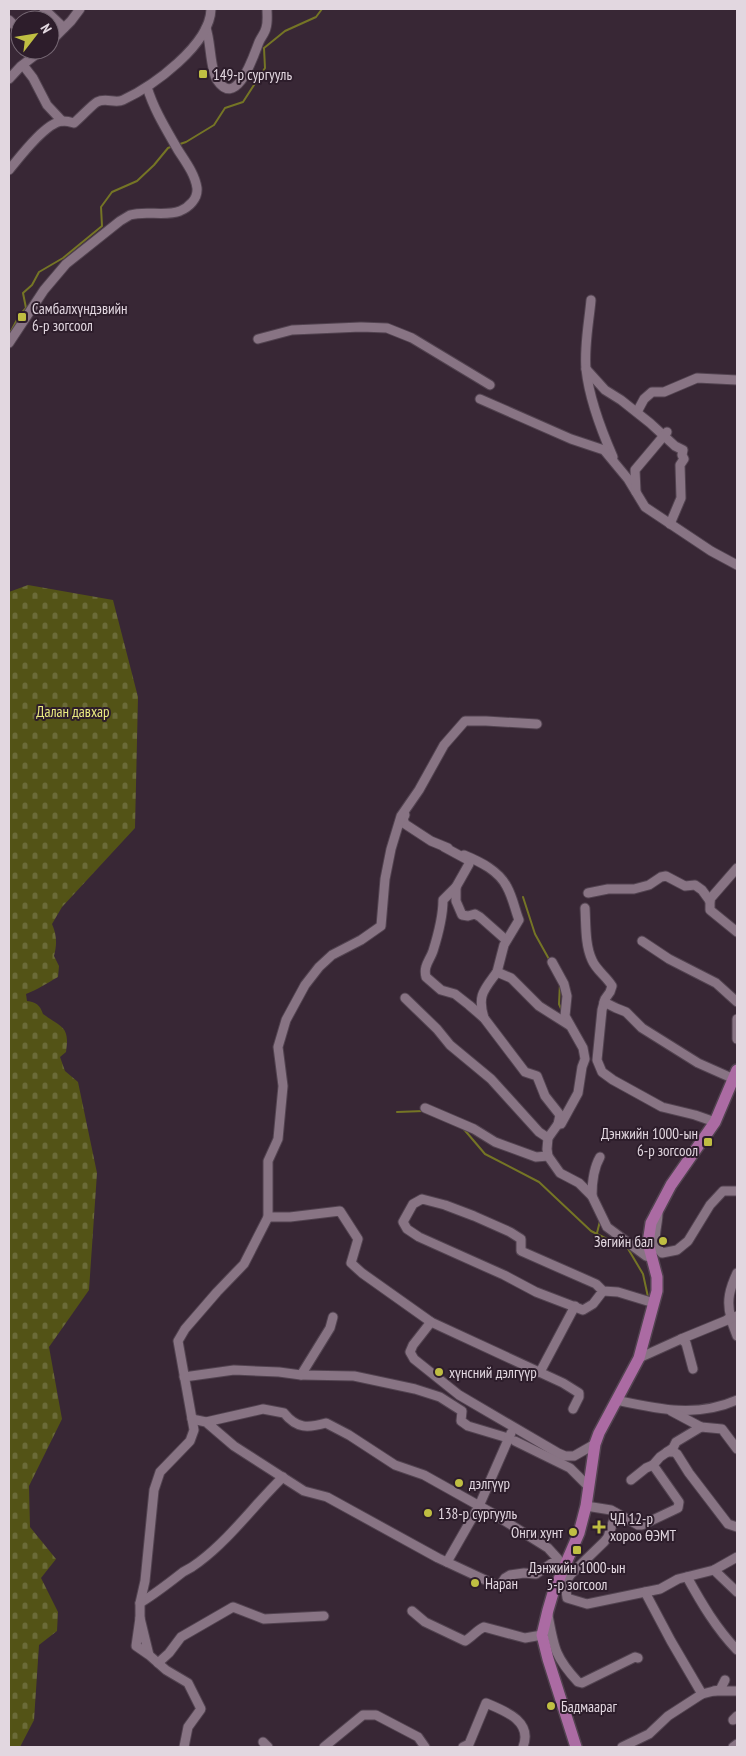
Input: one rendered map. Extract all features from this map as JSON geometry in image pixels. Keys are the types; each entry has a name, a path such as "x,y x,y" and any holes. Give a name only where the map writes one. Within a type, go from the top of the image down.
{"main road":[{"path":"576,1747 542,1635 548,1610 579,1533 586,1506 595,1444 639,1358 654,1303 657,1291 657,1277 648,1243 651,1222 655,1212 684,1165 715,1122 736,1074"}],"street":[{"path":"44,9 64,28"},
{"path":"60,32 80,9"},
{"path":"9,170 32,142 54,124 62,121 74,123 96,102 123,100 147,87 171,70 206,28 211,9"},
{"path":"206,28 214,75 224,87 237,86 252,62 267,27 268,9"},
{"path":"9,79 29,60"},
{"path":"23,65 33,78 47,105 62,121"},
{"path":"9,343 56,274 79,252 130,216 146,212 172,213 188,207 196,197 195,182 152,104 147,87"},
{"path":"591,300 586,369 605,439 616,464"},
{"path":"258,339 292,330 361,327 387,328 412,338 490,385"},
{"path":"586,369 605,390 637,412 665,434 675,446 683,450 682,456 684,459 680,464 681,498 670,524"},
{"path":"637,412 644,399 652,392 664,392 697,378 737,380"},
{"path":"480,398 571,439 604,450 616,464 645,507 711,551 737,565"},
{"path":"636,492 635,470 665,434"},
{"path":"184,1747 188,1727 201,1709 188,1684 166,1670 150,1655 140,1618 140,1603 145,1581 154,1490 160,1472 190,1441 194,1430 178,1341 185,1329 244,1264 268,1217 268,1162 278,1139 283,1086 278,1047 286,1020 305,985 332,955 361,940 382,926 385,879 391,849 402,816 444,745 465,721 538,724"},
{"path":"406,810 403,819 405,824 468,860 469,864 456,887 443,900 443,913 432,953 425,968 426,974 441,990 455,994 484,1018 525,1072 537,1076 545,1096 560,1115 558,1124 548,1138 548,1156 560,1172 580,1183 592,1196 607,1227 646,1256 651,1257"},
{"path":"444,847 491,869 504,881 519,920 506,940 497,972 485,989 479,1004 484,1018"},
{"path":"737,868 718,888 710,901 710,910 737,932"},
{"path":"588,893 608,889 634,889 649,885 666,876 684,886 695,885 702,890 710,901"},
{"path":"456,887 457,905 462,915 475,914 506,940"},
{"path":"586,908 588,948 592,962 612,986 602,1010 597,1060 602,1072 662,1107 715,1122"},
{"path":"642,941 669,959 716,983 737,1002"},
{"path":"552,962 564,984 567,996 565,1016 583,1048 585,1059 578,1092 566,1117 561,1124 558,1124"},
{"path":"497,972 511,978 540,1006 570,1025"},
{"path":"405,998 437,1029 450,1045 491,1079 539,1132 548,1138"},
{"path":"604,1002 626,1012 642,1028 698,1063 736,1074"},
{"path":"737,1019 737,1039"},
{"path":"425,1108 474,1128 495,1142 536,1157 548,1156"},
{"path":"592,1196 592,1180 600,1156"},
{"path":"655,1212 658,1214 658,1222 654,1237 658,1249 662,1253 677,1250 688,1240 710,1205 723,1191 737,1191"},
{"path":"603,1292 593,1304 584,1310 536,1292 504,1275 419,1238 406,1229 403,1222 413,1204 422,1199 445,1206 510,1232 520,1239 522,1251 596,1284 603,1292 618,1292 654,1303"},
{"path":"268,1217 290,1217 340,1211 358,1239 351,1263 362,1274 431,1322 563,1383 579,1393 573,1409"},
{"path":"737,1273 729,1293 729,1310 732,1318 730,1320 737,1336"},
{"path":"540,1372 575,1306"},
{"path":"301,1375 330,1328 333,1317"},
{"path":"639,1358 732,1318"},
{"path":"431,1322 410,1352 414,1359 459,1395 501,1419 512,1428 565,1456 574,1456 595,1444"},
{"path":"681,1339 686,1343 693,1369"},
{"path":"184,1377 234,1370 279,1372 301,1375 354,1376 415,1389 440,1397 457,1407 462,1411 461,1421 468,1426 512,1439 570,1468 589,1487"},
{"path":"616,1400 672,1411 691,1411 719,1406 737,1398"},
{"path":"192,1419 206,1422 263,1409 284,1413 290,1421 309,1428 326,1423 395,1465 424,1475 548,1548 564,1568 567,1598 587,1604 660,1588 678,1579 714,1570 737,1557"},
{"path":"672,1411 701,1426 722,1429 735,1443"},
{"path":"206,1422 234,1446 304,1491 327,1497 447,1562 496,1585 501,1584 510,1575 536,1574 564,1568 604,1542 616,1513"},
{"path":"631,1480 646,1468 653,1466 660,1457 673,1448 676,1442 701,1426"},
{"path":"447,1562 479,1506 512,1439 512,1428"},
{"path":"667,1452 677,1454 728,1524 737,1527"},
{"path":"586,1506 604,1508 642,1526 679,1506 679,1502 653,1466"},
{"path":"140,1603 159,1592 200,1561 243,1520 283,1477"},
{"path":"714,1570 737,1592"},
{"path":"687,1577 716,1626 737,1650"},
{"path":"645,1592 702,1694"},
{"path":"158,1663 181,1638 233,1607 264,1619 324,1616"},
{"path":"548,1610 553,1644 559,1659 578,1682 582,1683 635,1657 638,1658"},
{"path":"412,1611 425,1622 465,1641 484,1627 525,1638 542,1635"},
{"path":"622,1747 649,1734 668,1716 702,1694 720,1690 725,1680"},
{"path":"714,1691 737,1691"},
{"path":"463,1747 469,1744 486,1703 516,1717 521,1722 526,1740 523,1747"},
{"path":"324,1747 362,1716 376,1715 418,1737 425,1747"},
{"path":"733,1747 737,1744"}],"green space":[{"name":"Далан давхар","path":"28,585 113,600 138,697 135,828 62,907 52,924 56,940 54,956 59,966 58,977 26,994 27,1001 37,1004 43,1014 63,1028 67,1037 66,1052 60,1057 65,1071 78,1082 97,1173 89,1290 49,1347 62,1419 29,1486 30,1527 56,1559 41,1578 58,1612 57,1631 39,1645 34,1720 20,1747 9,1747 9,592"}],"waterway":[{"path":"177,145 186,142 214,125 225,108 243,102 265,68 264,48 285,31 316,17 322,9"},
{"path":"9,335 19,316 26,308 23,293 32,285 39,272 63,258 102,226 101,207 112,192 137,181 168,148 173,146"},
{"path":"523,897 535,934 550,961"},
{"path":"560,983 559,1004 562,1011"},
{"path":"397,1112 424,1111"},
{"path":"462,1127 485,1154 539,1182 591,1231 609,1240 624,1243 624,1246 627,1247 643,1274 648,1297"},
{"path":"597,1233 600,1221"}],"place":[{"name":"149-р сургууль","path":"203,74"},
{"name":"Самбалхүндэвийн 6-р зогсоол","path":"22,317"},
{"name":"Дэнжийн 1000-ын 6-р зогсоол","path":"708,1142"},
{"name":"Зөгийн бал","path":"663,1241"},
{"name":"хүнсний дэлгүүр","path":"439,1372"},
{"name":"дэлгүүр","path":"459,1483"},
{"name":"138-р сургууль","path":"428,1513"},
{"name":"ЧД 12-р хороо ӨЭМТ","path":"599,1527"},
{"name":"Онги хунт","path":"573,1532"},
{"name":"Дэнжийн 1000-ын 5-р зогсоол","path":"577,1550"},
{"name":"Наран","path":"475,1583"},
{"name":"Бадмаараг","path":"551,1706"}]}
